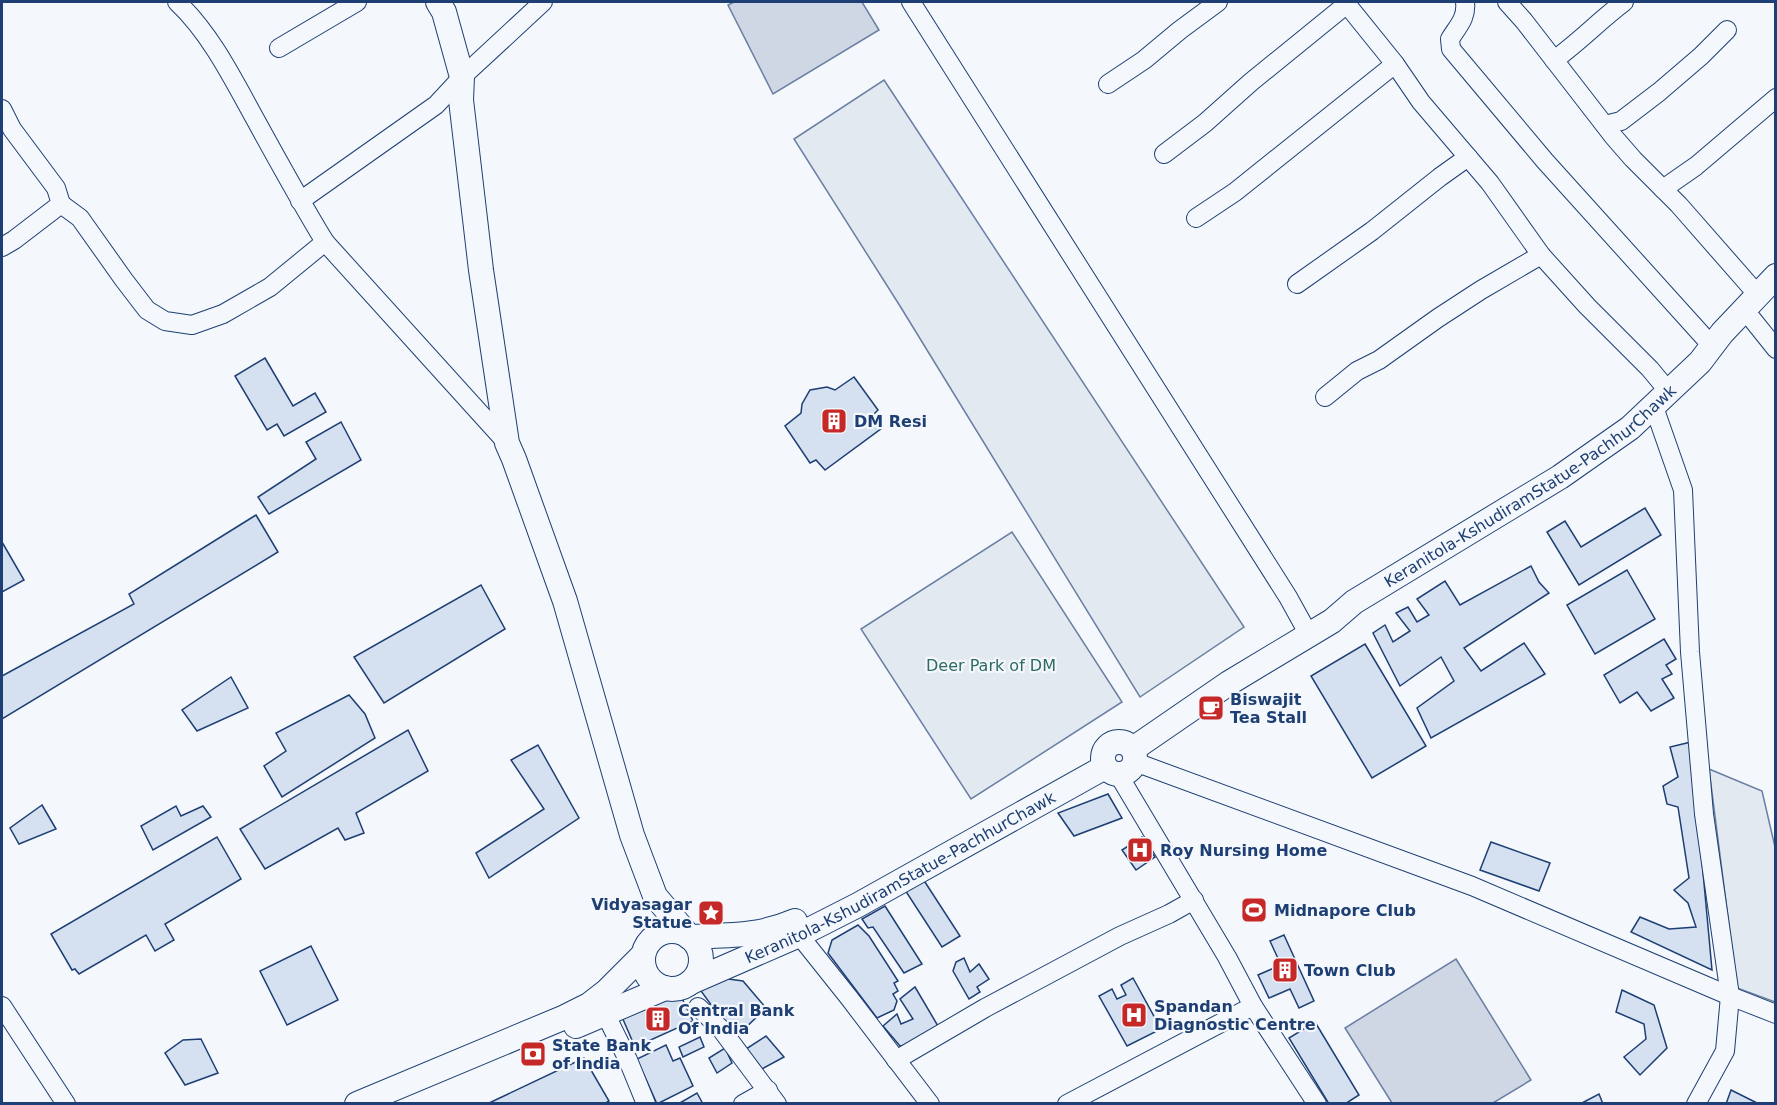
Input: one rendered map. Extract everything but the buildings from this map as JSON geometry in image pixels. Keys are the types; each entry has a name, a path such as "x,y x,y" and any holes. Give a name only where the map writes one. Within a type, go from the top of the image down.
{"main road":[{"path":"438,2 444,12 462,77 461,100 507,443 565,601 632,835 655,896 697,944 701,957 699,970 692,982"},
{"name":"Keranitola-KshudiramStatue-PachhurChawk","path":"1706,354 1730,342 1752,320 1776,276"},
{"name":"Keranitola-KshudiramStatue-PachhurChawk","path":"397,1104 605,1013 665,988 679,988 799,935 1119,757 1229,683 1305,628 1332,621 1354,602 1560,477 1630,428 1766,295"},
{"name":"Keranitola-KshudiramStatue-PachhurChawk","path":"357,1104 589,1005 607,991 660,933 673,931 688,935 750,935 778,928 807,916 1119,757"},
{"path":"655,896 643,966 655,984 665,988"}],"street":[{"path":"177,2 190,14 225,65 325,242 507,443"},
{"path":"279,48 357,2"},
{"path":"300,201 436,105 462,77 543,2"},
{"path":"911,2 1282,588 1305,628"},
{"path":"1108,84 1144,60 1218,2"},
{"path":"1465,2 1466,12 1463,20 1450,39 1451,49 1706,354"},
{"path":"1507,2 1633,159 1766,295"},
{"path":"1554,60 1624,2"},
{"path":"1164,154 1205,123 1346,3 1395,64 1420,102 1490,183 1542,255 1587,306 1650,369 1661,399 1683,490 1690,652 1704,814 1730,996 1725,1051 1696,1104"},
{"path":"1605,125 1621,121 1659,92 1701,57 1727,30"},
{"path":"1196,218 1235,192 1395,64"},
{"path":"1663,189 1696,166 1776,98"},
{"path":"2,110 12,129 56,188 61,204 80,218 147,310 165,321 192,325 224,314 270,287 325,242"},
{"path":"1296,284 1372,231 1468,157"},
{"path":"2,247 61,204"},
{"path":"1324,397 1357,371 1379,360 1438,318 1542,255"},
{"path":"1752,320 1776,349"},
{"path":"1119,757 1472,886 1776,1014"},
{"path":"1119,757 1253,1006 1317,1104"},
{"path":"896,1060 994,1003 1120,936 1194,900"},
{"path":"799,935 930,1104"},
{"path":"2,1006 66,1104"},
{"path":"1067,1104 1253,1006"},
{"path":"698,1007 722,1029 772,1097 743,1104"},
{"path":"605,1013 646,1104"}],"green space":[{"path":"884,80 1244,627 1140,697 900,306 794,139"},
{"name":"Deer Park of DM","path":"1012,532 1122,702 971,799 861,629"},
{"path":"1709,769 1762,791 1775,847 1775,1002 1737,988"}],"shaded area":[{"path":"734,2 862,2 879,30 773,94 728,5"},
{"path":"1456,959 1531,1080 1493,1103 1392,1103 1345,1028"}],"place":[{"name":"DM Resi","path":"834,421"},
{"name":"Biswajit Tea Stall","path":"1211,708"},
{"name":"Roy Nursing Home","path":"1140,850"},
{"name":"Midnapore Club","path":"1254,910"},
{"name":"Vidyasagar Statue","path":"711,913"},
{"name":"Town Club","path":"1285,970"},
{"name":"Spandan Diagnostic Centre","path":"1134,1015"},
{"name":"Central Bank Of India","path":"658,1019"},
{"name":"State Bank of India","path":"533,1054"}]}
